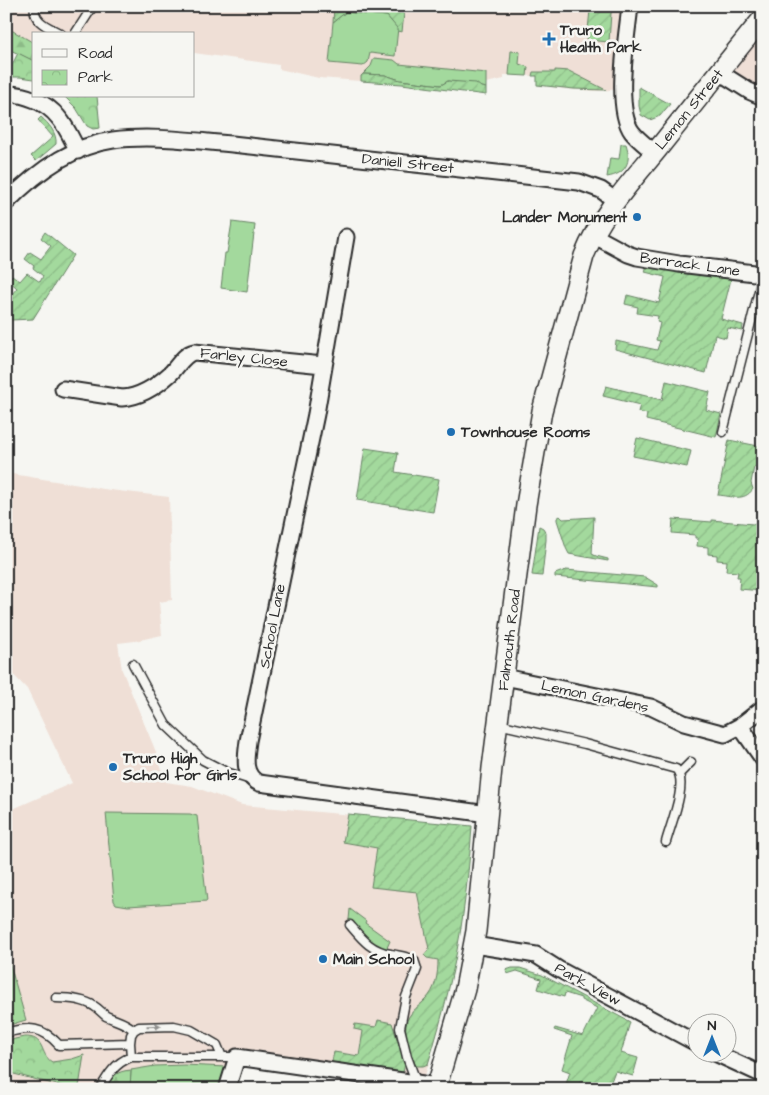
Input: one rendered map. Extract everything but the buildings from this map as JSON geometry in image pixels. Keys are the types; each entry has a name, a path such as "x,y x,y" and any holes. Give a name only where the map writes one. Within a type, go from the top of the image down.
{"street":[{"path":"630,6 624,68 624,108 631,131 654,153"},
{"name":"Lemon Street","path":"616,201 630,181 763,18"},
{"path":"719,72 749,91 763,96"},
{"path":"6,94 30,98 50,109 58,116 78,151"},
{"name":"Daniell Street","path":"8,201 39,173 78,151 103,142 122,140 195,141 579,182 601,190 616,201"},
{"name":"Falmouth Road","path":"437,1088 466,989 474,945 498,724 526,505 542,411 584,256 592,235 616,201"},
{"name":"Barrack Lane","path":"592,235 637,257 763,275"},
{"name":"School Lane","path":"253,780 246,768 248,741 316,414 346,237"},
{"name":"Farley Close","path":"63,389 132,398 166,377 191,352 323,365"},
{"name":"Lemon Gardens","path":"504,677 651,706 684,723 725,734 740,726 763,708"},
{"path":"740,726 763,759"},
{"path":"253,780 259,783 488,814"},
{"name":"Park View","path":"474,945 536,955 558,969 686,1038"},
{"path":"227,1089 229,1057 437,1088"},
{"path":"735,1062 763,1075"}],"lane":[{"path":"35,6 34,13 39,21 58,32"},
{"path":"76,32 93,6"},
{"path":"723,432 763,275"},
{"path":"133,664 166,725 203,760 226,772 253,780"},
{"path":"498,724 662,764 676,770 680,773 681,778 680,791 666,842"},
{"path":"680,773 691,762"},
{"path":"350,925 368,946 389,954 407,956 414,960 417,969 406,997 400,1028 407,1057 418,1084"},
{"path":"56,998 69,998 90,1004 99,1009 104,1015 120,1020 134,1030"},
{"path":"131,1057 130,1043 134,1030 139,1027 174,1026 182,1027 217,1045 229,1057"},
{"path":"6,1033 36,1029 44,1032 59,1045 130,1043"},
{"path":"100,1089 115,1066 131,1057 229,1057"}],"shaded area":[{"path":"6,6 630,6 623,89 598,91 537,85 537,76 504,75 504,79 486,83 486,95 402,84 319,78 279,69 279,65 195,53 195,32 32,32 32,60 6,48"},
{"path":"763,18 763,97 719,72"},
{"name":"Truro High School for Girls","path":"6,473 110,490 169,497 172,600 159,602 162,635 118,643 122,670 156,752 166,782 192,786 242,805 472,826 457,951 440,1025 421,1089 389,1083 332,1079 263,1063 243,1064 222,1089 6,1089 6,812 72,783 27,689 6,667"}],"green space":[{"path":"363,6 395,9 395,12 404,13 402,32 397,31 397,28 387,16 346,12 333,22 334,7"},
{"path":"594,6 615,6 611,13 609,42 587,40 590,10 593,10"},
{"path":"346,12 387,16 398,28 395,56 370,53 368,62 363,66 329,63 333,22"},
{"path":"6,27 32,42 32,60 6,48"},
{"path":"511,51 520,52 519,64 528,67 527,76 509,75"},
{"path":"18,53 32,60 32,79 6,77"},
{"path":"374,58 394,60 399,64 486,73 486,88 448,81 441,85 400,80 385,75 363,74 371,66"},
{"path":"555,70 569,71 606,90 537,85 537,76 532,76 533,72 555,72"},
{"path":"363,74 385,75 400,80 441,85 448,81 476,83 486,88 486,95 402,84 361,81"},
{"path":"639,87 670,104 660,116 650,120 641,115"},
{"path":"66,98 97,98 100,128 93,129 87,126 76,108"},
{"path":"41,117 54,132 56,144 36,161 31,156 53,137 38,120"},
{"path":"621,144 626,144 628,162 619,173 607,177 610,158 619,159"},
{"path":"232,222 255,225 247,292 221,288 225,253 227,253"},
{"path":"45,232 73,255 33,319 11,320 6,315 6,301 17,288 8,280 12,275 20,281 27,273 40,282 43,276 25,259 30,252 41,259 51,246 41,238"},
{"path":"647,265 731,279 721,319 743,325 742,331 728,328 726,338 715,335 706,373 615,349 616,341 657,350 660,341 656,340 660,323 657,322 658,316 637,313 638,307 625,304 627,295 659,303 665,277 645,272"},
{"path":"666,381 710,392 706,410 721,414 716,437 646,420 647,414 638,412 640,405 603,396 606,386 662,400"},
{"path":"637,438 691,451 687,467 633,456"},
{"path":"729,440 763,447 759,467 754,467 751,483 753,489 746,496 718,495"},
{"path":"365,448 398,453 395,472 439,479 433,512 357,500"},
{"path":"560,516 563,519 594,517 592,554 608,559 608,561 569,554 557,520"},
{"path":"673,519 712,522 712,520 763,525 763,591 739,589 740,577 737,577 738,572 726,571 727,561 717,560 717,555 708,554 708,547 697,546 698,538 695,538 695,535 672,533"},
{"path":"539,526 546,533 542,576 532,575"},
{"path":"566,570 645,577 658,585 658,587 555,577 555,574"},
{"path":"106,813 190,814 197,816 207,901 128,906 116,904 114,901"},
{"path":"348,814 472,826 466,892 457,952 434,1046 428,1064 423,1066 415,1064 407,1040 406,1025 411,1014 432,992 437,976 438,960 427,958 424,955 429,949 417,892 371,887 377,848 343,842"},
{"path":"350,909 366,921 365,923 390,941 386,950 373,943 349,920"},
{"path":"6,951 26,1020 6,1026"},
{"path":"520,968 542,975 630,1022 621,1053 638,1058 633,1076 615,1071 608,1089 580,1082 578,1089 565,1087 570,1072 562,1069 572,1036 554,1030 555,1028 583,1036 597,1008 581,1000 581,998 565,993 564,997 538,989 541,979 517,971 507,974 506,970"},
{"path":"378,1020 392,1023 405,1064 403,1072 333,1064 334,1052 359,1056 363,1031 354,1029 355,1024 376,1027"},
{"path":"24,1037 36,1039 45,1055 52,1062 84,1055 79,1087 73,1089 10,1073 6,1086 6,1041"},
{"path":"155,1066 227,1067 222,1089 130,1089 131,1070"},
{"path":"131,1070 130,1089 106,1089 115,1075"}],"place":[{"name":"Truro Health Park","path":"549,39"},
{"name":"Lander Monument","path":"637,217"},
{"name":"Townhouse Rooms","path":"451,432"},
{"name":"Truro High School for Girls","path":"113,767"},
{"name":"Main School","path":"323,959"}]}
